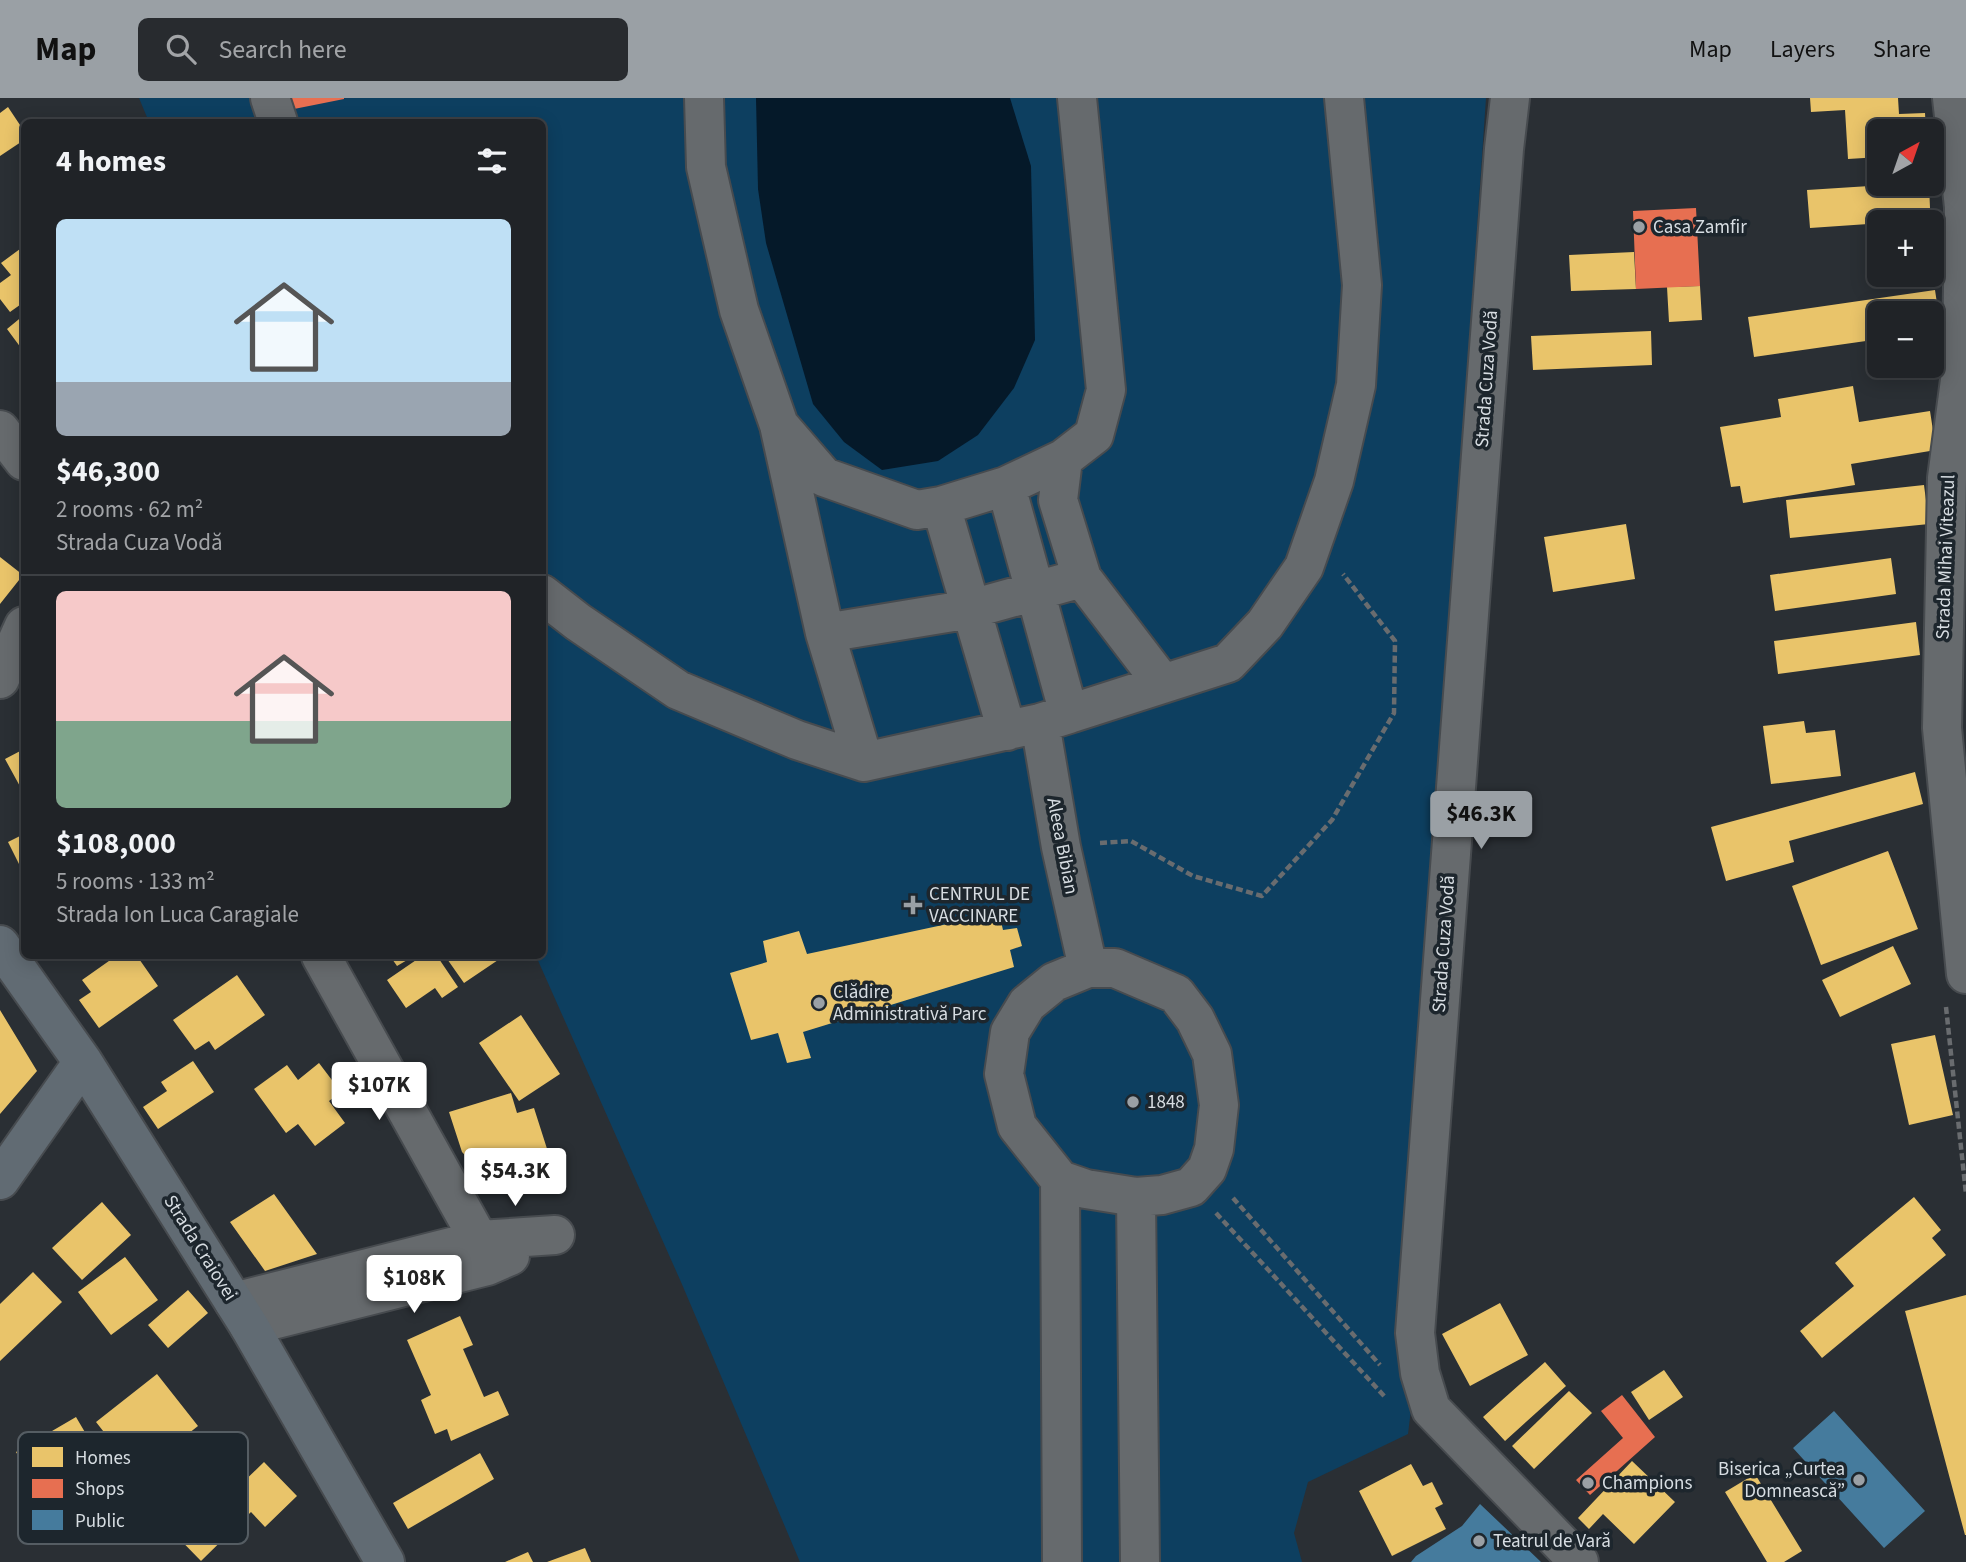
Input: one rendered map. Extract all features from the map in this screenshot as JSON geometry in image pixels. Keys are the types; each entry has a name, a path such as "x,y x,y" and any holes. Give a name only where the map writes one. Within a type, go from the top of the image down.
{"main road":[{"name":"Strada Craiovei","path":"0,945 83,1062 242,1314 385,1562"},
{"path":"0,1180 83,1062"}],"street":[{"path":"271,98 277,119"},
{"path":"704,98 706,167 739,310 779,425 825,634 864,762"},
{"path":"779,425 824,477 917,510 942,506 1006,486 1063,459 1094,435 1106,390 1077,98"},
{"path":"546,597 678,690 797,740 864,762 1039,723 1228,663 1265,624 1304,568 1334,481 1356,385 1362,285 1344,98"},
{"name":"Strada Cuza Vodă","path":"1510,98 1415,1333 1419,1366 1431,1409 1580,1562"},
{"name":"Strada Mihai Viteazul","path":"1952,98 1964,207 1962,365 1947,478 1942,728 1966,974"},
{"path":"0,430 21,457"},
{"path":"1063,459 1058,500 1082,578 1163,684"},
{"path":"1006,486 1035,593 1039,723"},
{"path":"942,506 971,609 1039,723"},
{"path":"825,634 971,609 1082,578"},
{"path":"0,679 21,633"},
{"name":"Aleea Bibian","path":"1039,723 1061,847 1088,968"},
{"path":"242,1314 483,1253 323,959"},
{"path":"1088,968 1115,968 1176,995 1195,1019 1212,1054 1219,1105 1214,1149 1199,1178 1162,1195 1136,1197 1086,1189 1060,1180 1017,1126 1004,1074 1010,1032 1027,1004 1054,982 1088,968"},
{"path":"1060,1180 1062,1562"},
{"path":"1136,1197 1140,1562"}],"path":[{"path":"1061,847 1131,841 1193,876 1262,896 1332,820 1394,713 1395,641 1347,576 1311,548"},
{"path":"1199,1178 1385,1371"},
{"path":"1199,1178 1392,1404"}],"shaded area":[{"path":"139,98 1486,98 1400,1345 1412,1401 1408,1434 1308,1482 1294,1533 1302,1562 800,1562 681,1282 537,959 546,959 546,119 148,119"},
{"path":"756,98 1010,98 1031,166 1035,340 1014,388 978,435 938,461 882,470 844,442 813,404 766,243 758,189"}],"building: Homes":[{"path":"1810,98 1898,98 1899,114 1925,113 1925,119 1867,119 1867,158 1848,159 1845,110 1811,112"},
{"path":"8,107 21,126 21,142 0,156 0,113"},
{"path":"1867,186 1867,196 1930,196 1930,208 1867,210 1867,224 1810,228 1807,190"},
{"path":"21,248 21,304 10,312 0,299 0,283 11,275 1,263"},
{"path":"1634,252 1636,289 1571,291 1569,255"},
{"path":"1700,286 1702,320 1669,322 1667,287"},
{"path":"1935,290 1937,301 1867,301 1867,341 1754,357 1748,317"},
{"path":"21,317 21,348 7,329"},
{"path":"1651,331 1652,365 1533,370 1531,336"},
{"path":"1853,386 1859,422 1930,411 1936,450 1851,464 1855,485 1743,503 1740,486 1731,487 1720,427 1781,417 1778,399"},
{"path":"1924,485 1929,524 1790,538 1786,500"},
{"path":"1626,524 1635,579 1553,592 1544,537"},
{"path":"0,557 21,573 21,578 0,604"},
{"path":"1891,558 1896,594 1775,611 1770,575"},
{"path":"1916,622 1920,655 1778,674 1774,641"},
{"path":"1804,721 1806,733 1835,730 1841,776 1771,784 1763,726"},
{"path":"21,751 21,788 5,759"},
{"path":"1915,772 1923,804 1789,841 1794,862 1726,881 1711,827"},
{"path":"21,836 21,868 8,842"},
{"path":"1888,851 1918,929 1821,965 1792,886"},
{"name":"Clădire Administrativă Parc","path":"999,913 1003,930 1017,928 1022,946 1010,950 1014,967 803,1032 811,1058 787,1063 778,1033 751,1040 730,973 767,962 763,941 799,931 807,954"},
{"path":"1893,946 1911,984 1840,1017 1822,980"},
{"path":"112,959 139,959 158,986 99,1028 79,1000 91,992 82,980"},
{"path":"392,959 409,959 397,966"},
{"path":"418,959 439,959 458,987 442,998 435,988 406,1008 387,980"},
{"path":"447,959 500,959 464,983"},
{"path":"237,975 265,1015 215,1050 209,1041 195,1050 173,1020"},
{"path":"0,1010 37,1071 0,1114"},
{"path":"521,1015 560,1074 519,1101 479,1043"},
{"path":"1935,1035 1953,1115 1909,1125 1891,1044"},
{"path":"193,1061 214,1092 158,1129 143,1107 167,1091 161,1082"},
{"path":"319,1063 341,1092 329,1101 345,1123 315,1146 298,1124 286,1133 254,1089 287,1065 298,1080"},
{"path":"511,1093 517,1113 534,1108 549,1155 517,1165 520,1174 491,1183 462,1152 449,1112"},
{"path":"274,1194 317,1254 265,1271 230,1222"},
{"path":"1914,1197 1941,1230 1932,1238 1946,1255 1822,1358 1800,1331 1854,1286 1835,1263"},
{"path":"102,1202 131,1235 82,1280 52,1248"},
{"path":"125,1257 158,1300 111,1335 78,1292"},
{"path":"33,1272 62,1302 0,1361 0,1304"},
{"path":"188,1290 208,1313 168,1348 148,1325"},
{"path":"1966,1295 1966,1535 1965,1535 1905,1311"},
{"path":"1500,1303 1528,1355 1470,1386 1442,1334"},
{"path":"460,1316 473,1345 463,1349 484,1397 498,1391 509,1415 451,1441 447,1429 435,1434 421,1400 431,1395 407,1340"},
{"path":"1545,1362 1566,1386 1505,1441 1483,1417"},
{"path":"1664,1370 1683,1397 1649,1420 1631,1392"},
{"path":"157,1374 198,1426 190,1432 104,1432 96,1422"},
{"path":"1569,1391 1592,1413 1534,1469 1512,1446"},
{"path":"76,1417 85,1432 50,1432"},
{"path":"480,1453 494,1479 408,1529 393,1503"},
{"path":"1632,1461 1675,1502 1634,1544 1603,1514 1589,1529 1578,1518"},
{"path":"264,1462 297,1496 265,1527 251,1512 248,1515 248,1477"},
{"path":"1411,1464 1423,1486 1432,1482 1443,1504 1435,1508 1446,1529 1392,1556 1359,1491"},
{"path":"1755,1474 1802,1551 1784,1562 1767,1562 1725,1492"},
{"path":"184,1544 218,1544 201,1561"},
{"path":"585,1548 591,1562 547,1562"},
{"path":"528,1552 533,1562 505,1562"}],"building: Shops":[{"path":"281,98 344,98 344,99 284,111"},
{"path":"1696,208 1700,286 1636,289 1633,211"},
{"path":"1622,1395 1655,1437 1590,1495 1576,1480 1623,1438 1601,1411"}],"building: Public":[{"name":"Biserica „Curtea Domnească”","path":"1834,1411 1925,1511 1884,1548 1793,1448"},
{"name":"Teatrul de Vară","path":"1480,1504 1541,1562 1411,1562 1462,1526"}],"place":[{"name":"Casa Zamfir","path":"1639,227"},
{"name":"CENTRUL DE VACCINARE","path":"913,905"},
{"name":"Clădire Administrativă Parc","path":"819,1003"},
{"name":"1848","path":"1133,1102"},
{"name":"Biserica „Curtea Domnească”","path":"1859,1480"},
{"name":"Champions","path":"1588,1483"},
{"name":"Teatrul de Vară","path":"1479,1541"}]}
